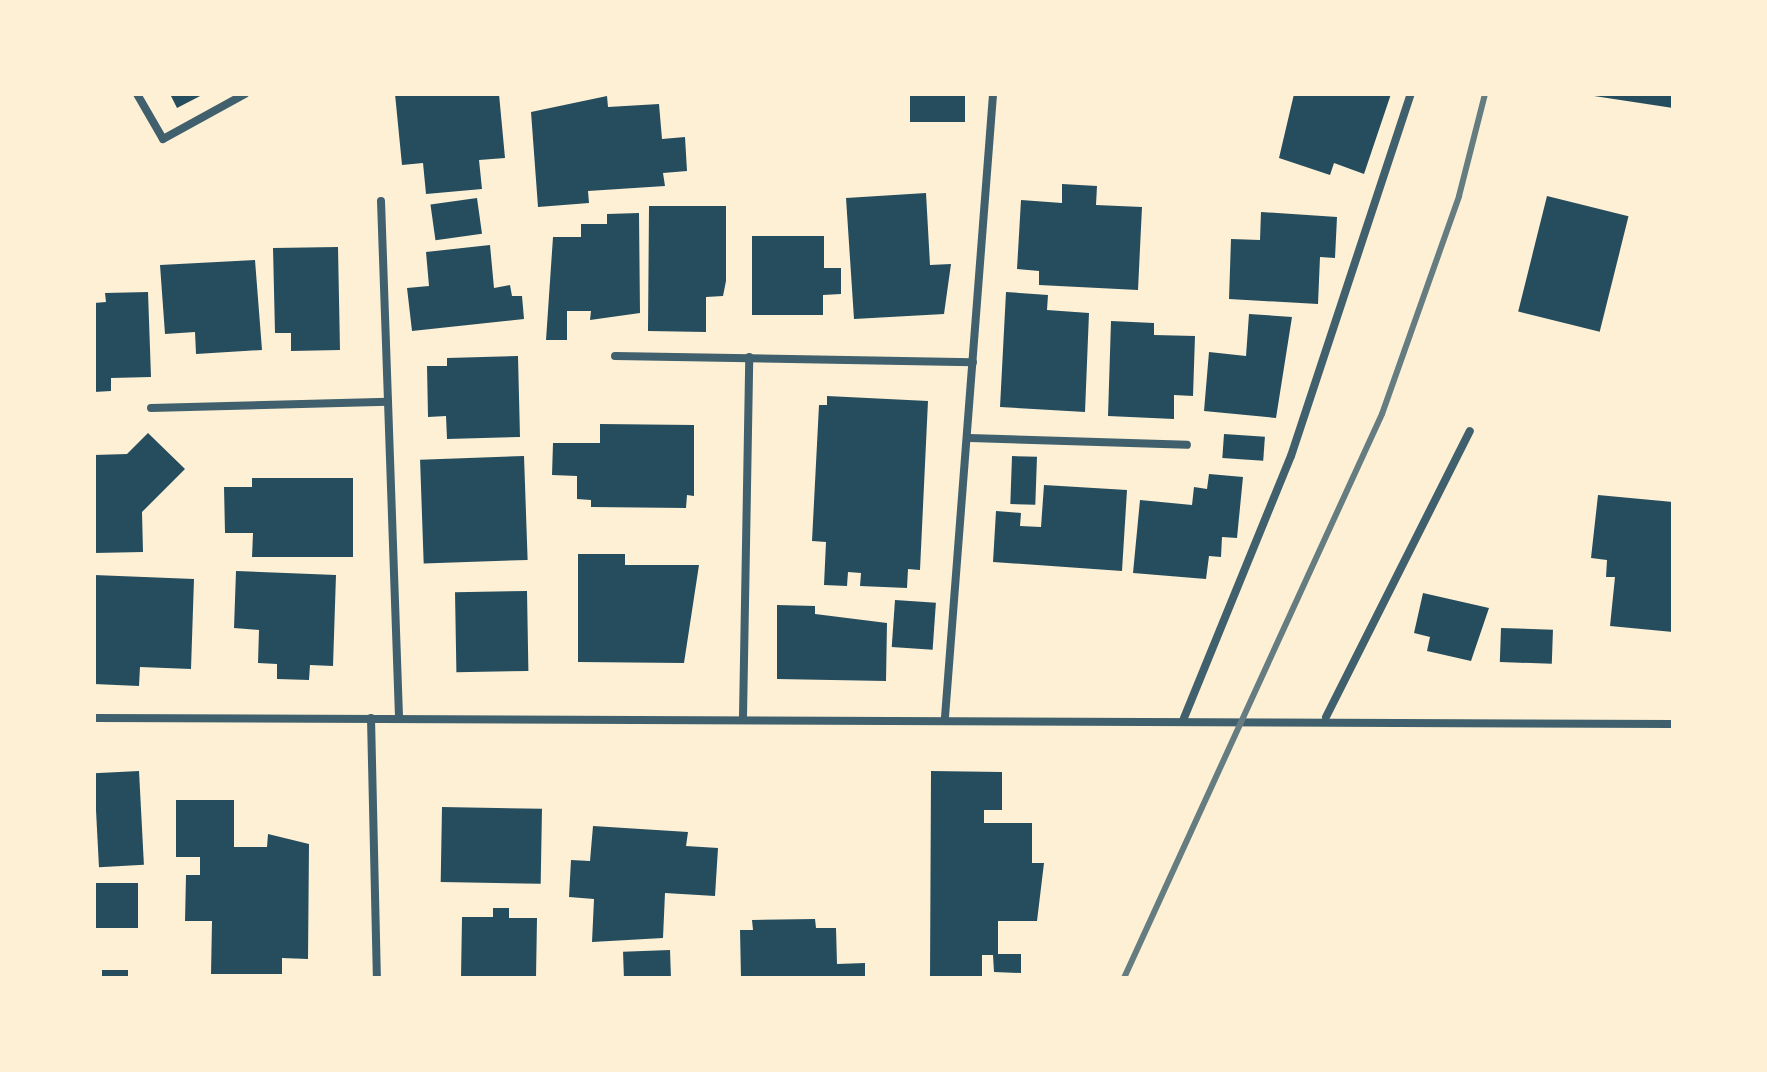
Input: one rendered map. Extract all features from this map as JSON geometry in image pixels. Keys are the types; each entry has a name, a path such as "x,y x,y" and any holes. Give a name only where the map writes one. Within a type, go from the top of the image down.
{"street":[{"path":"137,94 163,139 245,94"},
{"path":"945,717 970,438 993,94"},
{"path":"1184,718 1291,456 1411,94"},
{"path":"381,201 399,717"},
{"path":"615,356 973,362"},
{"path":"743,717 749,357"},
{"path":"151,408 388,402"},
{"path":"1326,717 1470,431"},
{"path":"970,438 1187,445"},
{"path":"94,718 1326,717 1673,724"},
{"path":"371,718 377,978"}],"building":[{"path":"170,94 204,94 177,108"},
{"path":"395,94 499,94 505,158 479,160 482,189 426,194 423,163 402,165"},
{"path":"910,94 965,94 965,122 910,122"},
{"path":"1294,94 1391,94 1364,174 1334,163 1330,175 1279,158"},
{"path":"1673,94 1673,108 1594,96"},
{"path":"607,96 608,107 659,104 662,139 685,137 687,171 663,173 665,186 588,191 589,203 538,207 531,112"},
{"path":"1062,184 1097,186 1096,205 1142,207 1138,290 1039,285 1039,271 1017,269 1021,200 1062,203"},
{"path":"926,193 930,265 951,264 944,314 854,319 846,198"},
{"path":"1547,196 1629,216 1600,332 1518,311"},
{"path":"477,198 482,234 435,240 430,205"},
{"path":"649,206 726,206 726,281 723,296 706,297 706,332 648,331"},
{"path":"1261,212 1337,217 1335,258 1320,257 1318,304 1229,299 1231,239 1260,240"},
{"path":"639,213 640,313 590,320 591,311 567,311 567,340 546,340 553,237 581,237 581,224 607,224 607,214"},
{"path":"752,236 824,236 824,268 841,268 841,294 823,295 823,315 752,315"},
{"path":"490,245 494,288 510,285 512,296 522,296 524,319 412,331 407,288 429,286 426,252"},
{"path":"338,247 340,350 291,351 291,333 275,333 273,248"},
{"path":"255,260 262,350 196,354 195,332 165,334 160,265"},
{"path":"148,292 151,377 111,378 111,391 94,392 94,303 106,302 105,293"},
{"path":"1006,292 1048,295 1047,310 1089,313 1085,412 1000,407"},
{"path":"1249,314 1292,317 1276,418 1204,411 1209,352 1246,356"},
{"path":"1111,321 1154,323 1154,335 1195,336 1193,396 1174,395 1174,419 1108,416"},
{"path":"518,356 520,437 447,439 446,416 428,417 427,366 447,366 447,358"},
{"path":"827,396 928,401 920,570 908,569 907,588 860,586 861,573 848,572 847,586 824,585 826,542 812,541 819,405 827,405"},
{"path":"600,424 694,425 694,496 687,495 686,508 591,507 591,500 577,499 577,476 552,475 553,443 600,443"},
{"path":"148,433 185,469 142,512 143,552 94,553 94,455 127,454"},
{"path":"1224,434 1265,437 1263,461 1222,458"},
{"path":"524,456 528,560 424,564 420,460"},
{"path":"1012,456 1037,457 1035,505 1010,504"},
{"path":"1209,474 1243,477 1237,538 1222,537 1221,557 1209,556 1206,579 1133,573 1140,500 1192,505 1194,487 1207,489"},
{"path":"252,478 353,478 353,557 252,557 253,533 225,533 224,487 252,487"},
{"path":"1044,485 1127,490 1122,571 993,562 996,511 1021,513 1020,526 1041,527"},
{"path":"1598,495 1673,502 1673,632 1610,626 1615,577 1606,577 1607,560 1591,558"},
{"path":"578,554 625,554 625,565 699,565 684,663 578,662"},
{"path":"236,571 336,575 333,666 310,665 309,680 277,679 277,664 258,663 259,630 234,628"},
{"path":"94,575 194,579 191,669 140,667 139,686 94,684"},
{"path":"527,591 528,671 456,672 455,592"},
{"path":"1423,593 1489,608 1471,661 1427,651 1430,637 1414,633"},
{"path":"895,600 936,603 933,650 892,647"},
{"path":"777,605 815,606 815,614 887,623 886,681 777,679"},
{"path":"1501,628 1553,630 1552,664 1500,662"},
{"path":"139,771 144,865 99,867 94,773"},
{"path":"931,771 1002,772 1002,810 984,810 984,823 1032,823 1032,863 1044,863 1037,921 998,921 998,954 1021,954 1021,973 994,972 993,955 982,955 982,978 930,978"},
{"path":"176,800 234,800 234,847 267,847 268,834 309,844 308,959 282,958 282,974 211,974 212,921 185,921 186,875 200,875 200,857 176,857"},
{"path":"442,807 542,809 541,884 441,882"},
{"path":"593,826 688,832 686,846 718,848 715,896 665,893 663,938 592,942 594,899 569,897 571,860 590,861"},
{"path":"94,883 138,883 138,928 94,928"},
{"path":"493,908 509,908 509,918 537,918 536,978 461,978 462,917 493,917"},
{"path":"815,919 816,928 836,928 837,964 865,963 865,978 741,978 740,930 753,930 752,920"},
{"path":"670,950 671,978 624,978 623,952"},
{"path":"102,970 128,970 128,978 102,978"}],"railway":[{"path":"1124,978 1382,414 1459,196 1485,94"}]}
